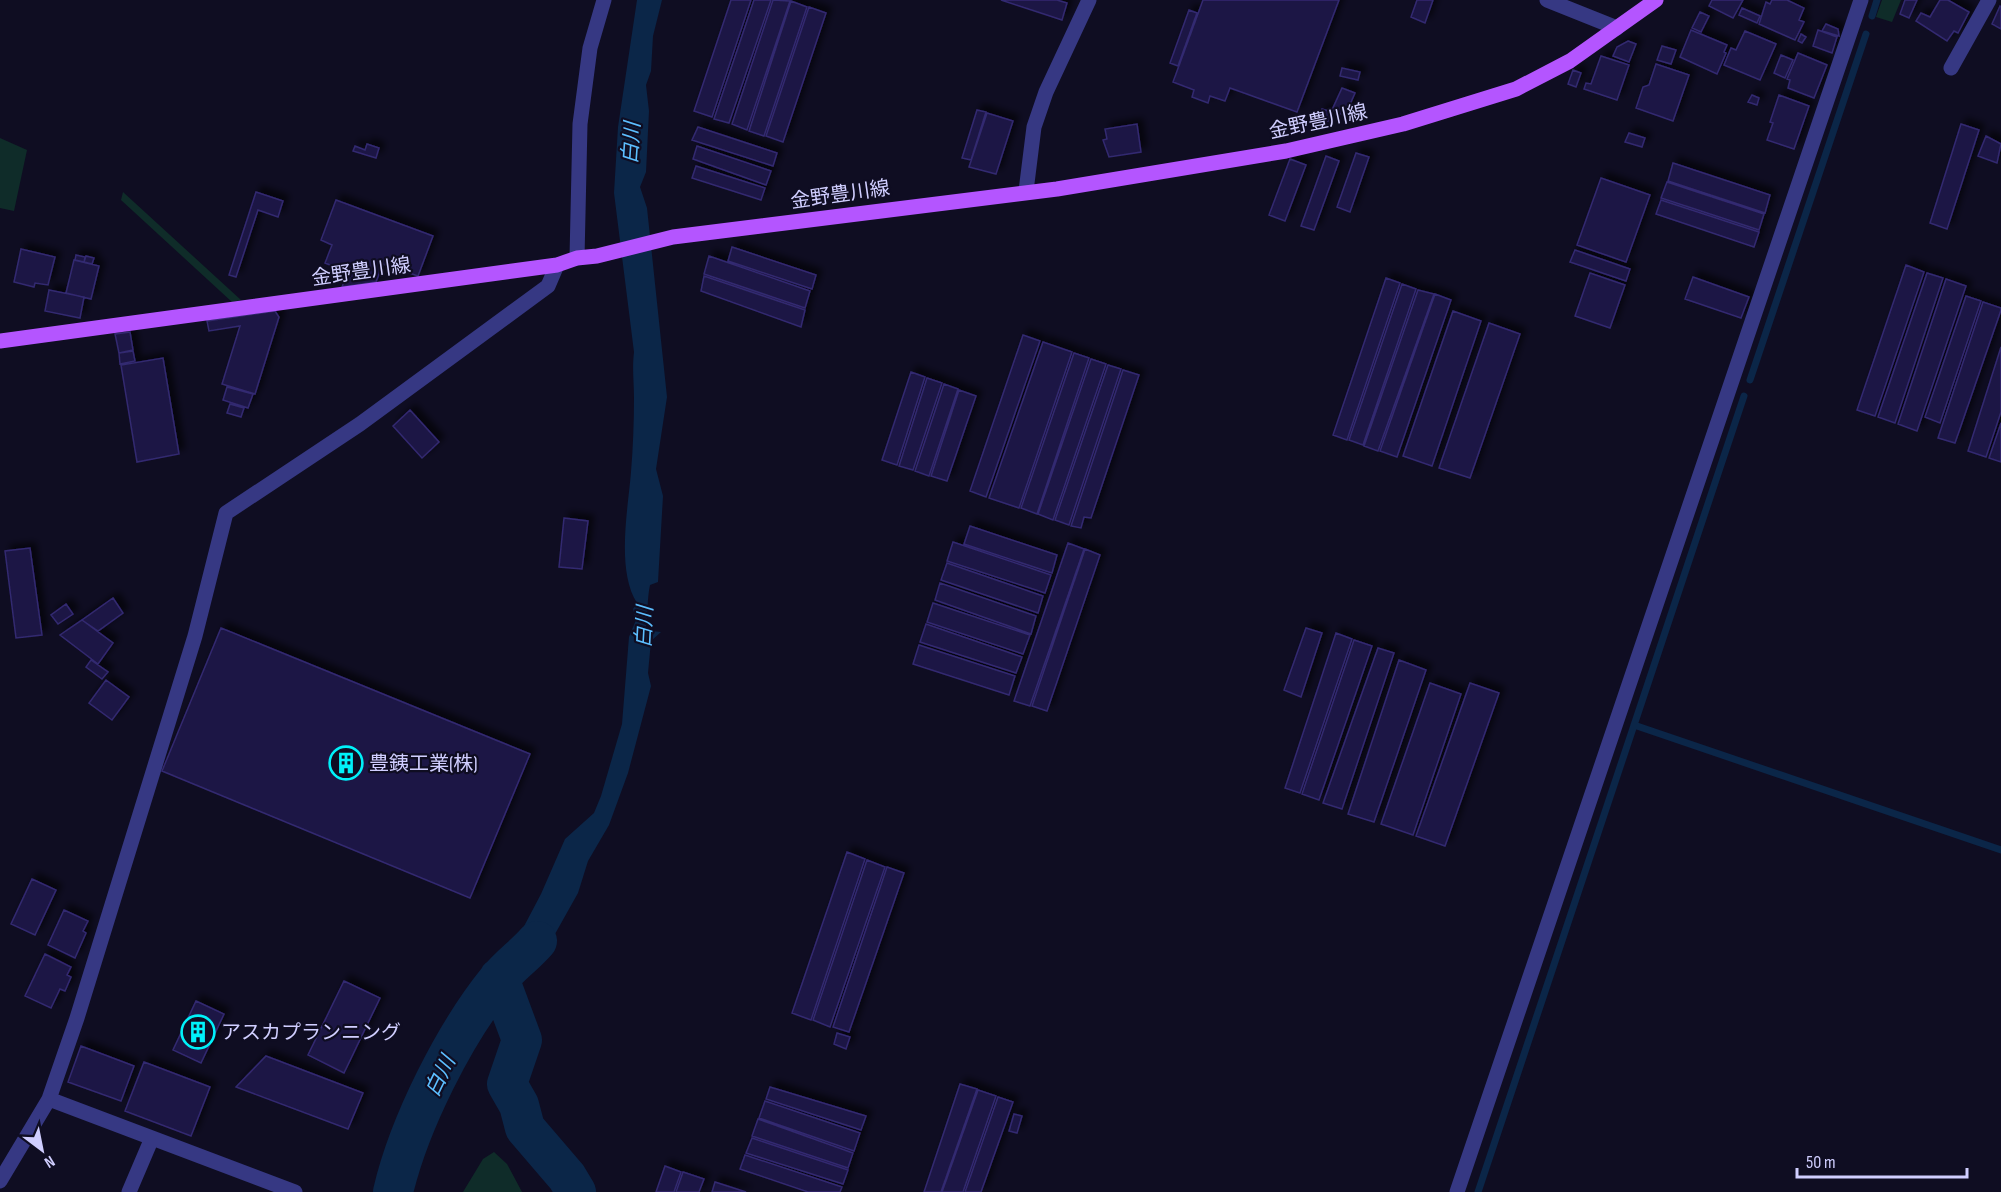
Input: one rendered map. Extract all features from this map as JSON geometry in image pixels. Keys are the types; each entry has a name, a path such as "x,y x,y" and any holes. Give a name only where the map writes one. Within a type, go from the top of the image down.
{"main road":[{"name":"金野豊川線","path":"0,341 557,265 577,258 597,256 673,237 1026,191 1057,189 1286,151 1404,124 1516,89 1570,61 1656,0"}],"street":[{"path":"577,258 580,124 590,48 604,0"},
{"path":"1026,191 1037,118 1046,92 1089,0"},
{"path":"1547,0 1617,28"},
{"path":"1458,1192 1860,0"},
{"path":"1951,68 1989,0"},
{"path":"0,1181 49,1099 77,1018 195,636 226,513 360,424 548,286 557,265"},
{"path":"49,1099 295,1192"},
{"path":"129,1192 152,1138"}],"green space":[{"path":"1882,0 1901,0 1892,22 1876,17"},
{"path":"0,138 27,150 14,211 0,208"},
{"path":"123,192 241,300 232,302 121,200"},
{"path":"494,1152 507,1164 522,1192 463,1192 483,1159"}],"water":[{"path":"637,0 662,0 653,36 651,71 646,85 649,111 646,172 640,187 647,208 667,397 656,469 663,496 658,582 650,585 646,627 651,631 661,632 651,641 648,673 651,686 628,773 609,825 588,861 578,893 541,959 512,978 488,980 502,967 511,951 541,894 565,839 594,813 622,724 629,637 636,620 633,609 637,603 627,574 625,557 633,435 634,352 614,193 618,127"}],"building":[{"path":"731,0 751,0 712,117 694,111"},
{"path":"754,0 771,0 729,123 714,119"},
{"path":"773,0 790,1 747,130 732,124"},
{"path":"1001,0 1057,0 1067,3 1062,20"},
{"path":"1203,0 1339,0 1297,112 1230,88 1225,101 1210,96 1208,103 1192,97 1194,90 1173,82"},
{"path":"1417,0 1433,0 1425,23 1411,17"},
{"path":"1712,0 1743,0 1733,18 1709,6"},
{"path":"1772,0 1787,0 1804,8 1799,20 1804,22 1795,40 1759,24 1766,2 1770,4"},
{"path":"1905,0 1917,0 1909,18 1900,14"},
{"path":"1940,0 1948,0 1969,12 1958,33 1954,31 1947,41 1916,21 1921,13 1930,17"},
{"path":"791,1 807,7 764,136 749,131"},
{"path":"809,7 826,13 783,142 766,136"},
{"path":"2001,7 2001,29 1992,24"},
{"path":"1742,8 1760,16 1757,23 1739,15"},
{"path":"1189,10 1197,13 1178,66 1170,63"},
{"path":"1700,12 1709,16 1701,32 1692,28"},
{"path":"1826,24 1838,29 1839,36 1822,31"},
{"path":"1691,30 1727,45 1717,74 1680,57"},
{"path":"1818,30 1837,37 1832,53 1813,46"},
{"path":"1745,31 1776,44 1760,80 1724,65 1731,48 1736,50"},
{"path":"1801,34 1806,37 1802,43 1798,41"},
{"path":"1628,41 1636,44 1629,62 1613,56 1617,47"},
{"path":"1662,46 1676,50 1671,64 1657,60"},
{"path":"1798,53 1827,65 1814,98 1788,88 1790,80 1787,79"},
{"path":"1781,55 1793,60 1785,78 1774,73"},
{"path":"1601,56 1629,65 1617,100 1584,89 1586,83 1591,84"},
{"path":"1656,64 1689,75 1673,121 1636,108 1643,87 1649,85"},
{"path":"1342,68 1360,72 1358,80 1340,76"},
{"path":"1573,70 1581,73 1576,87 1568,84"},
{"path":"1342,88 1355,93 1345,116 1332,110"},
{"path":"1752,95 1759,98 1757,105 1748,102"},
{"path":"1779,95 1809,106 1794,149 1767,140"},
{"path":"1322,109 1332,112 1328,121 1319,118"},
{"path":"977,110 986,112 971,160 962,158"},
{"path":"987,113 1013,121 996,174 969,167"},
{"path":"1137,124 1141,152 1109,157 1103,140 1107,139 1105,129"},
{"path":"1961,124 1979,130 1947,229 1930,223"},
{"path":"698,127 777,153 773,166 692,140"},
{"path":"1629,133 1645,138 1642,147 1625,142"},
{"path":"1986,136 2001,144 1997,163 1978,156"},
{"path":"367,144 379,148 376,158 353,151 355,146 365,150"},
{"path":"697,146 771,171 766,185 693,159"},
{"path":"1356,153 1369,157 1350,212 1337,207"},
{"path":"1326,156 1339,161 1314,230 1301,226"},
{"path":"1290,159 1306,165 1285,221 1269,215"},
{"path":"1673,163 1770,195 1765,213 1668,181"},
{"path":"696,166 765,188 761,200 692,178"},
{"path":"1601,178 1650,195 1626,262 1577,245"},
{"path":"1667,182 1764,214 1759,230 1661,198"},
{"path":"256,192 283,201 278,217 258,210 236,277 229,275"},
{"path":"336,200 433,236 418,276 383,264 376,282 342,287 348,272 325,263 332,245 321,240"},
{"path":"1661,200 1759,232 1754,247 1656,214"},
{"path":"732,247 816,275 812,289 728,261"},
{"path":"21,249 55,257 48,285 35,283 34,287 14,282"},
{"path":"1575,250 1630,269 1626,281 1570,262"},
{"path":"76,255 85,257 84,262 75,260"},
{"path":"86,256 94,258 92,264 84,262"},
{"path":"709,256 810,291 805,308 704,274"},
{"path":"74,260 99,266 91,299 66,293"},
{"path":"1906,265 1924,272 1875,416 1857,410"},
{"path":"1590,273 1625,285 1610,328 1575,316"},
{"path":"1927,273 1943,278 1895,423 1878,417"},
{"path":"704,276 805,310 801,327 701,291"},
{"path":"1693,277 1749,297 1741,318 1685,299"},
{"path":"1386,278 1400,283 1347,440 1333,435"},
{"path":"1946,279 1966,286 1917,431 1898,424"},
{"path":"1402,284 1416,289 1363,445 1349,440"},
{"path":"49,290 84,297 80,318 45,311"},
{"path":"1418,290 1434,294 1378,451 1364,446"},
{"path":"1435,294 1451,300 1397,457 1380,451"},
{"path":"1966,296 1981,301 1940,423 1925,417"},
{"path":"1983,302 2001,308 2001,310 1955,443 1938,438"},
{"path":"275,311 279,317 255,394 222,384 240,326 209,331 207,321"},
{"path":"1453,311 1481,321 1432,466 1403,456"},
{"path":"1489,323 1520,334 1470,478 1439,468"},
{"path":"130,332 133,350 119,353 115,334"},
{"path":"1023,335 1040,341 986,497 970,491"},
{"path":"1043,342 1072,352 1019,508 989,498"},
{"path":"2001,347 2001,412 1986,457 1968,451"},
{"path":"133,351 135,361 120,364 119,353"},
{"path":"1074,353 1089,358 1037,514 1021,508"},
{"path":"163,358 179,454 137,462 121,365"},
{"path":"1091,359 1106,364 1053,520 1038,514"},
{"path":"1108,365 1121,369 1069,525 1055,520"},
{"path":"1123,370 1139,375 1091,518 1084,517 1081,528 1071,526"},
{"path":"911,372 925,377 897,465 882,460"},
{"path":"927,378 942,383 913,470 899,466"},
{"path":"944,384 958,389 929,476 915,471"},
{"path":"227,387 253,394 248,408 223,400"},
{"path":"959,390 976,396 947,481 931,476"},
{"path":"230,404 244,408 241,417 227,413"},
{"path":"410,410 439,442 422,458 393,426"},
{"path":"2001,423 2001,462 1989,458"},
{"path":"564,518 588,521 582,569 559,567"},
{"path":"970,526 1057,555 1052,573 964,544"},
{"path":"953,542 1051,575 1045,593 947,561"},
{"path":"1068,543 1084,549 1030,706 1014,701"},
{"path":"30,548 42,635 16,638 5,551"},
{"path":"1085,549 1100,555 1047,711 1032,706"},
{"path":"947,563 1043,596 1038,613 941,580"},
{"path":"940,583 1036,616 1031,634 935,600"},
{"path":"113,598 123,613 98,631 82,620"},
{"path":"933,603 1030,635 1023,654 927,622"},
{"path":"66,604 73,614 58,624 51,615"},
{"path":"82,620 113,643 98,664 60,635"},
{"path":"926,624 1022,657 1016,673 920,642"},
{"name":"豊銕工業(株)","path":"221,628 530,754 470,898 162,771"},
{"path":"1306,628 1322,633 1301,697 1284,690"},
{"path":"1336,633 1352,639 1300,793 1285,788"},
{"path":"1354,640 1372,646 1319,800 1302,794"},
{"path":"919,645 1015,676 1009,695 913,664"},
{"path":"1378,648 1394,653 1342,809 1323,803"},
{"path":"91,660 108,672 102,679 86,667"},
{"path":"1399,660 1426,670 1374,822 1348,814"},
{"path":"106,680 129,697 112,720 89,703"},
{"path":"1430,683 1461,694 1413,835 1381,824"},
{"path":"1470,683 1499,693 1445,846 1416,836"},
{"path":"847,852 865,859 811,1020 792,1013"},
{"path":"867,860 885,867 830,1027 813,1020"},
{"path":"887,867 904,873 849,1032 833,1027"},
{"path":"32,879 56,890 35,935 11,924"},
{"path":"64,910 88,921 83,931 86,933 75,958 48,945"},
{"path":"45,954 71,967 67,975 71,977 65,991 60,989 51,1008 25,996"},
{"path":"344,981 380,998 344,1073 308,1055"},
{"name":"アスカプランニング","path":"196,1001 224,1014 201,1063 173,1050"},
{"path":"837,1033 850,1037 846,1049 834,1044"},
{"path":"81,1046 134,1066 121,1101 68,1082"},
{"path":"266,1056 363,1093 348,1129 236,1087"},
{"path":"144,1062 210,1087 191,1136 125,1111"},
{"path":"960,1084 977,1089 941,1192 924,1192"},
{"path":"770,1087 866,1116 861,1130 766,1099"},
{"path":"978,1090 996,1096 963,1192 942,1192"},
{"path":"998,1097 1013,1102 981,1192 965,1192"},
{"path":"765,1101 860,1133 854,1151 759,1118"},
{"path":"1014,1114 1022,1116 1017,1133 1009,1131"},
{"path":"758,1119 853,1153 848,1168 752,1136"},
{"path":"752,1138 848,1170 843,1184 746,1153"},
{"path":"745,1155 842,1187 840,1192 808,1192 740,1169"},
{"path":"665,1166 681,1172 674,1192 656,1192"},
{"path":"683,1172 704,1179 699,1192 676,1192"},
{"path":"715,1182 746,1192 712,1192"}],"waterway":[{"path":"1872,16 1877,0"},
{"path":"1750,380 1866,34"},
{"path":"1478,1192 1744,396"},
{"path":"1634,725 2001,850"},
{"name":"白川","path":"393,1192 400,1166 422,1109 465,1026 498,980 537,941"},
{"path":"499,978 522,1040 507,1084 519,1105 525,1128 567,1177 576,1192"}],"place":[{"name":"豊銕工業(株)","path":"346,763"},
{"name":"アスカプランニング","path":"198,1032"}]}
